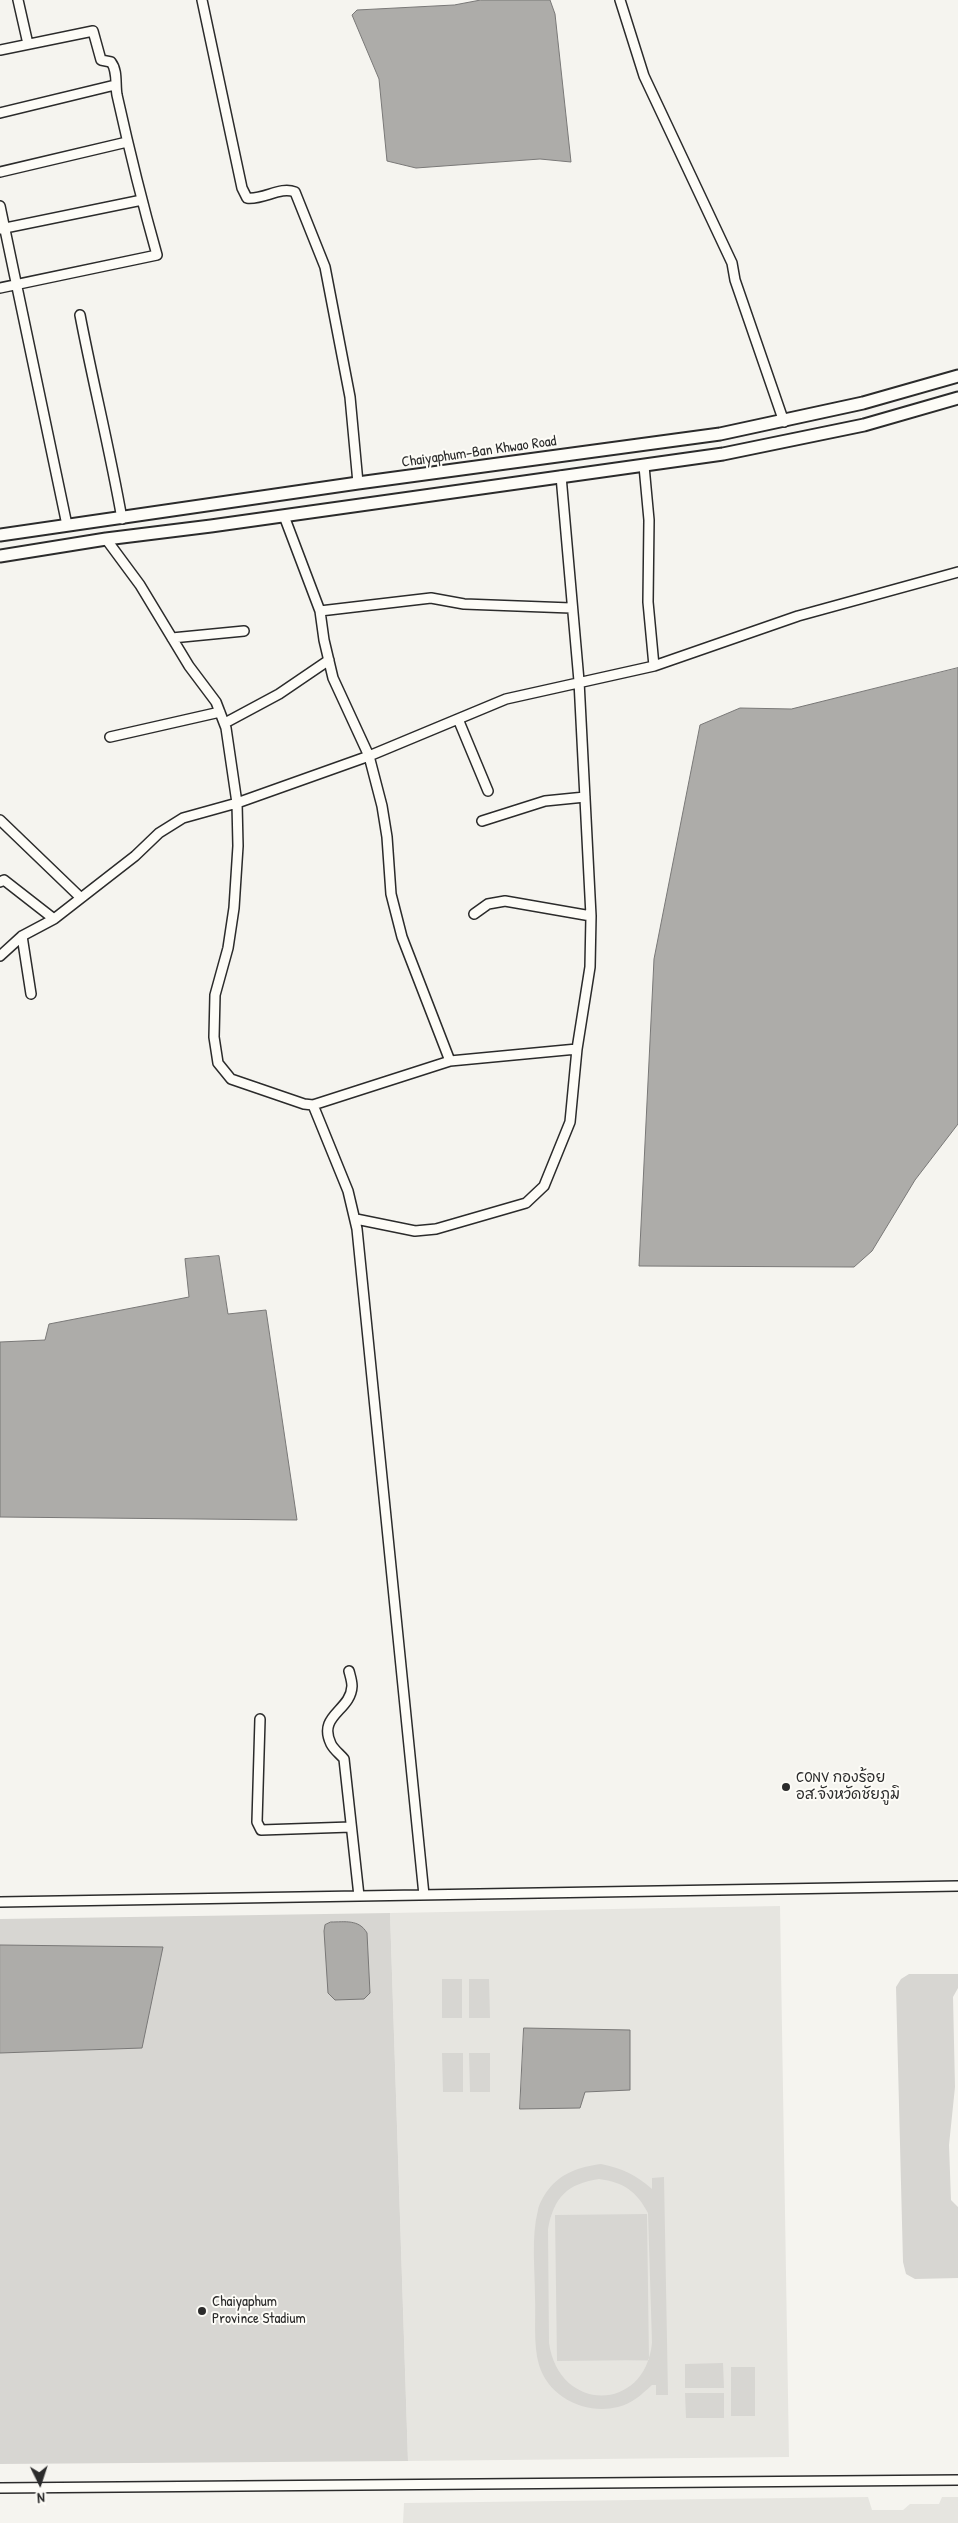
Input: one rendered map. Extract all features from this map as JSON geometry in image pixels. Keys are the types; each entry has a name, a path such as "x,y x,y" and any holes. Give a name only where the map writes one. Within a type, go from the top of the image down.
{"main road":[{"name":"Chaiyaphum–Ban Khwao Road","path":"0,535 122,519 358,483 720,434 784,422 863,403 958,376"},
{"path":"0,556 106,539 644,466 793,441 864,425 958,398"},
{"path":"502,464 508,484"}],"street":[{"path":"18,0 28,44"},
{"path":"202,0 242,188 247,198 256,199 289,190 295,192 325,268 350,397 358,483"},
{"path":"620,0 644,76 732,262 736,280 784,422"},
{"path":"0,50 92,30 102,60 111,62 115,69 115,85 127,142 157,255 0,288"},
{"path":"0,113 115,85"},
{"path":"0,172 127,142"},
{"path":"3,228 142,200"},
{"path":"0,206 3,228 17,285 67,525"},
{"path":"80,314 92,374 110,446 122,519"},
{"path":"644,466 649,520 648,602 654,666"},
{"path":"356,1219 415,1231 436,1229 526,1203 544,1186 570,1122 577,1049 590,967 591,916 578,681 561,476"},
{"path":"284,516 320,611 333,678 369,756 382,806 387,837 391,894 402,938 450,1061"},
{"path":"106,539 140,585 189,666 216,702 225,724 237,803 238,846 234,908 228,948 215,995 214,1037 218,1063 231,1079 304,1104 313,1105 450,1061 577,1049"},
{"path":"0,956 22,936 54,919 135,856 159,833 183,818 237,803 369,756 506,699 578,681 654,666 798,616 958,572"},
{"path":"320,611 431,598 464,604 571,608"},
{"path":"172,638 244,631"},
{"path":"225,724 279,694 329,660"},
{"path":"110,737 220,712"},
{"path":"458,718 488,791"},
{"path":"482,821 545,801 585,797"},
{"path":"0,820 80,897"},
{"path":"0,882 4,880 54,919"},
{"path":"474,914 488,904 505,901 591,916"},
{"path":"22,936 31,994"},
{"path":"313,1105 348,1191 356,1219 369,1328 424,1895"},
{"path":"349,1670 352,1687 347,1700 329,1721 328,1734 332,1747 344,1759 359,1896"},
{"path":"260,1719 257,1822 261,1830 351,1827"},
{"path":"0,1902 958,1886"},
{"path":"0,2488 958,2480"}],"shaded area":[{"path":"481,0 550,0 555,14 571,162 540,159 416,168 387,161 379,79 352,15 357,10 454,5"},
{"path":"958,668 958,1124 915,1180 872,1251 854,1267 639,1266 654,959 700,725 740,708 791,709"},
{"path":"219,1256 228,1314 266,1310 297,1520 0,1517 0,1342 45,1340 49,1324 189,1297 185,1259"},
{"path":"780,1906 789,2457 408,2461 390,1913"},
{"name":"Chaiyaphum Province Stadium","path":"390,1913 408,2461 0,2464 0,1919"},
{"path":"331,1922 356,1923 367,1933 370,1993 364,1999 335,2000 328,1993 324,1931 325,1925"},
{"path":"0,1945 163,1947 142,2048 0,2053"},
{"path":"909,1974 958,1974 958,1988 953,1997 955,2087 949,2145 951,2200 958,2207 958,2278 915,2279 906,2274 903,2262 896,1987 901,1979"},
{"path":"442,1979 462,1979 462,2018 442,2018"},
{"path":"469,1979 489,1979 490,2018 469,2018"},
{"path":"524,2028 630,2030 630,2090 585,2092 580,2108 520,2109"},
{"path":"442,2053 463,2053 463,2092 443,2092"},
{"path":"469,2053 490,2053 490,2092 470,2092"},
{"path":"601,2164 622,2170 652,2189 652,2178 664,2177 668,2395 656,2395 656,2385 652,2385 628,2404 606,2409 582,2406 560,2395 551,2387 539,2365 535,2340 534,2242 539,2208 546,2192 559,2179 572,2171","holes":["608,2180 629,2189 639,2199 648,2213 652,2343 646,2366 634,2382 619,2392 602,2396 584,2392 568,2382 556,2366 549,2343 548,2229 558,2200 570,2189 588,2181"]},
{"path":"647,2214 649,2360 557,2361 555,2215"},
{"path":"723,2363 724,2388 685,2388 685,2364"},
{"path":"731,2367 755,2367 755,2416 731,2416"},
{"path":"685,2393 724,2393 724,2418 686,2418"},
{"path":"868,2497 872,2510 903,2510 910,2504 939,2504 942,2497 958,2497 958,2523 403,2523 404,2503"}],"place":[{"name":"CONV กองร้อย อส.จังหวัดชัยภูมิ","path":"786,1787"},
{"name":"Chaiyaphum Province Stadium","path":"202,2311"}]}
